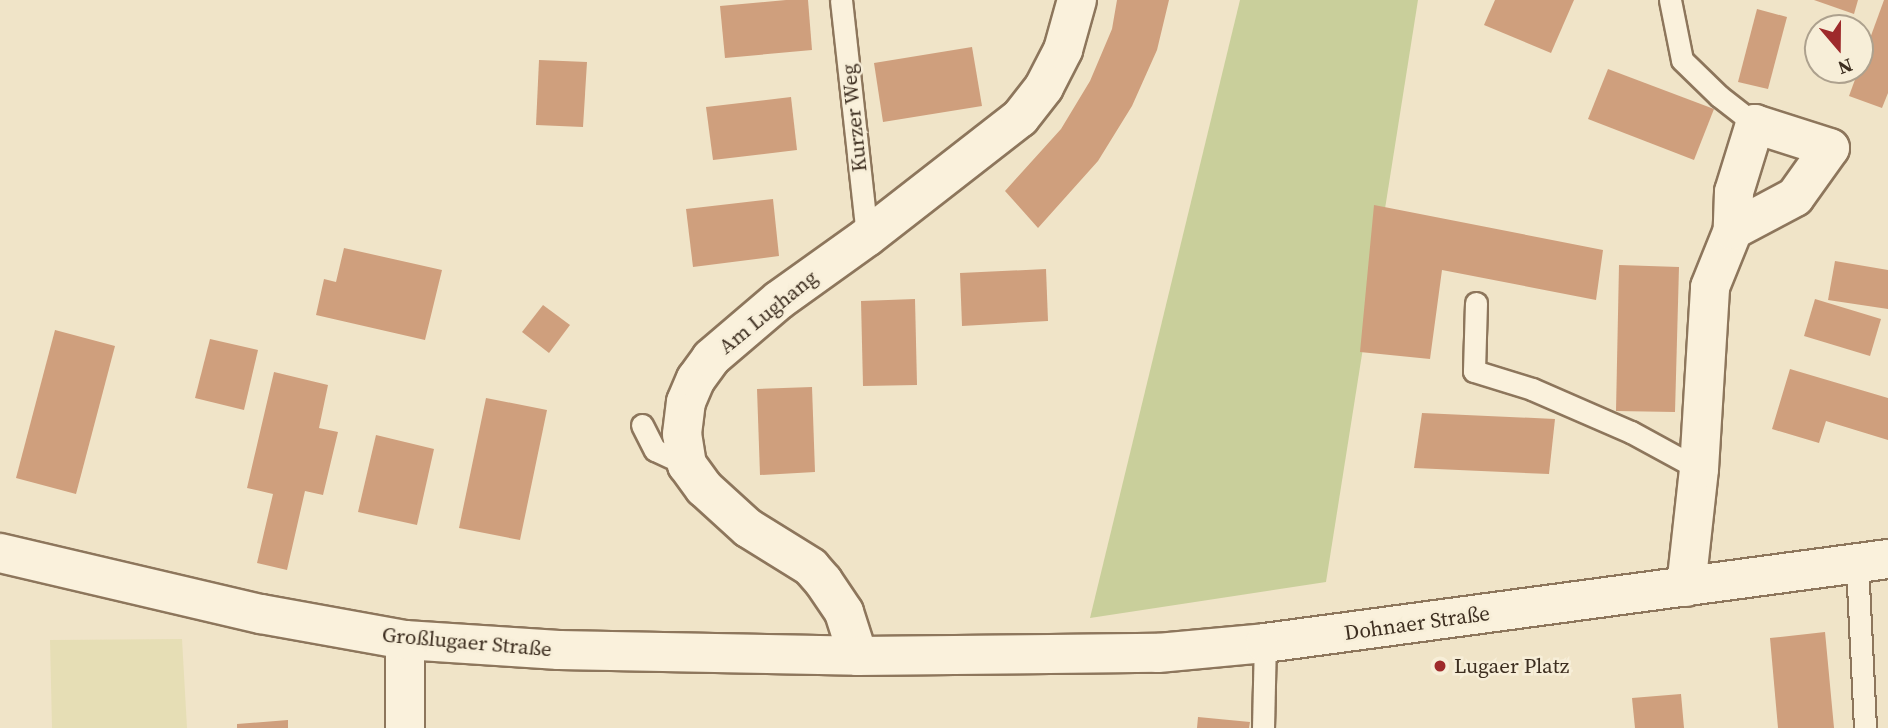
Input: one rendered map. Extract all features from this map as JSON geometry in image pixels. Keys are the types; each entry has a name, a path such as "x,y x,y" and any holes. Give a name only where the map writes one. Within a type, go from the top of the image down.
{"main road":[{"name":"Am Lughang","path":"687,466 682,434 686,402 711,358 779,300 867,237 1020,118 1044,87 1063,50 1077,0"},
{"path":"1686,587 1699,469 1710,287 1733,230 1734,192 1755,124 1830,148 1795,197 1733,230"},
{"path":"687,466 704,488 740,520 811,567 844,611 858,656"},
{"name":"Großlugaer Straße","path":"0,553 261,614 405,640 559,650 858,656 943,654"},
{"name":"Dohnaer Straße","path":"943,654 1158,653 1265,643 1872,561"},
{"path":"405,640 405,728"}],"lane":[{"name":"Kurzer Weg","path":"841,0 867,237"},
{"path":"1670,0 1682,60 1719,96 1755,124"},
{"path":"1476,303 1474,371 1532,388 1631,432 1699,469"},
{"path":"642,425 655,450 687,466"},
{"path":"1866,728 1872,561"},
{"path":"1263,728 1265,643"}],"shaded area":[{"path":"182,639 187,728 52,728 50,640"}],"green space":[{"path":"1240,0 1418,0 1326,582 1090,618"}],"building":[{"path":"808,0 812,50 725,58 720,6"},
{"path":"1117,0 1169,0 1157,50 1132,106 1098,161 1038,228 1005,191 1061,129 1090,81 1112,29"},
{"path":"1495,0 1574,0 1551,53 1484,25"},
{"path":"1814,0 1858,0 1854,14"},
{"path":"1884,0 1888,0 1888,93 1882,108 1849,96 1853,84 1874,84 1874,27"},
{"path":"1757,9 1787,17 1768,89 1738,82"},
{"path":"972,47 982,106 883,122 874,63"},
{"path":"539,60 587,62 583,127 536,125"},
{"path":"1608,69 1714,109 1694,160 1588,119"},
{"path":"791,97 797,150 713,160 706,107"},
{"path":"773,199 779,256 693,267 686,209"},
{"path":"1374,205 1603,250 1596,300 1442,270 1430,359 1360,352"},
{"path":"344,248 442,270 425,340 316,315 324,279 336,282"},
{"path":"1835,261 1888,270 1888,309 1828,300"},
{"path":"1619,265 1679,267 1675,412 1616,411"},
{"path":"1046,269 1048,321 962,326 960,273"},
{"path":"915,299 917,385 863,386 861,301"},
{"path":"1815,299 1881,319 1870,356 1804,336"},
{"path":"543,305 570,325 549,353 522,332"},
{"path":"55,330 115,346 76,494 16,478"},
{"path":"210,339 258,350 244,410 195,398"},
{"path":"1790,369 1888,398 1888,440 1826,421 1819,443 1772,429"},
{"path":"274,372 328,385 319,428 338,432 323,495 305,491 287,570 257,563 273,494 247,488"},
{"path":"812,387 815,472 760,475 757,389"},
{"path":"486,398 547,410 520,540 459,528"},
{"path":"1422,413 1555,419 1549,474 1414,468"},
{"path":"376,435 434,449 417,525 358,512"},
{"path":"1825,632 1834,728 1778,728 1770,638"},
{"path":"1681,694 1684,728 1635,728 1632,698"},
{"path":"1198,717 1250,722 1249,728 1197,728"},
{"path":"288,720 288,728 237,728 237,724"}],"place":[{"name":"Lugaer Platz","path":"1440,666"}]}
